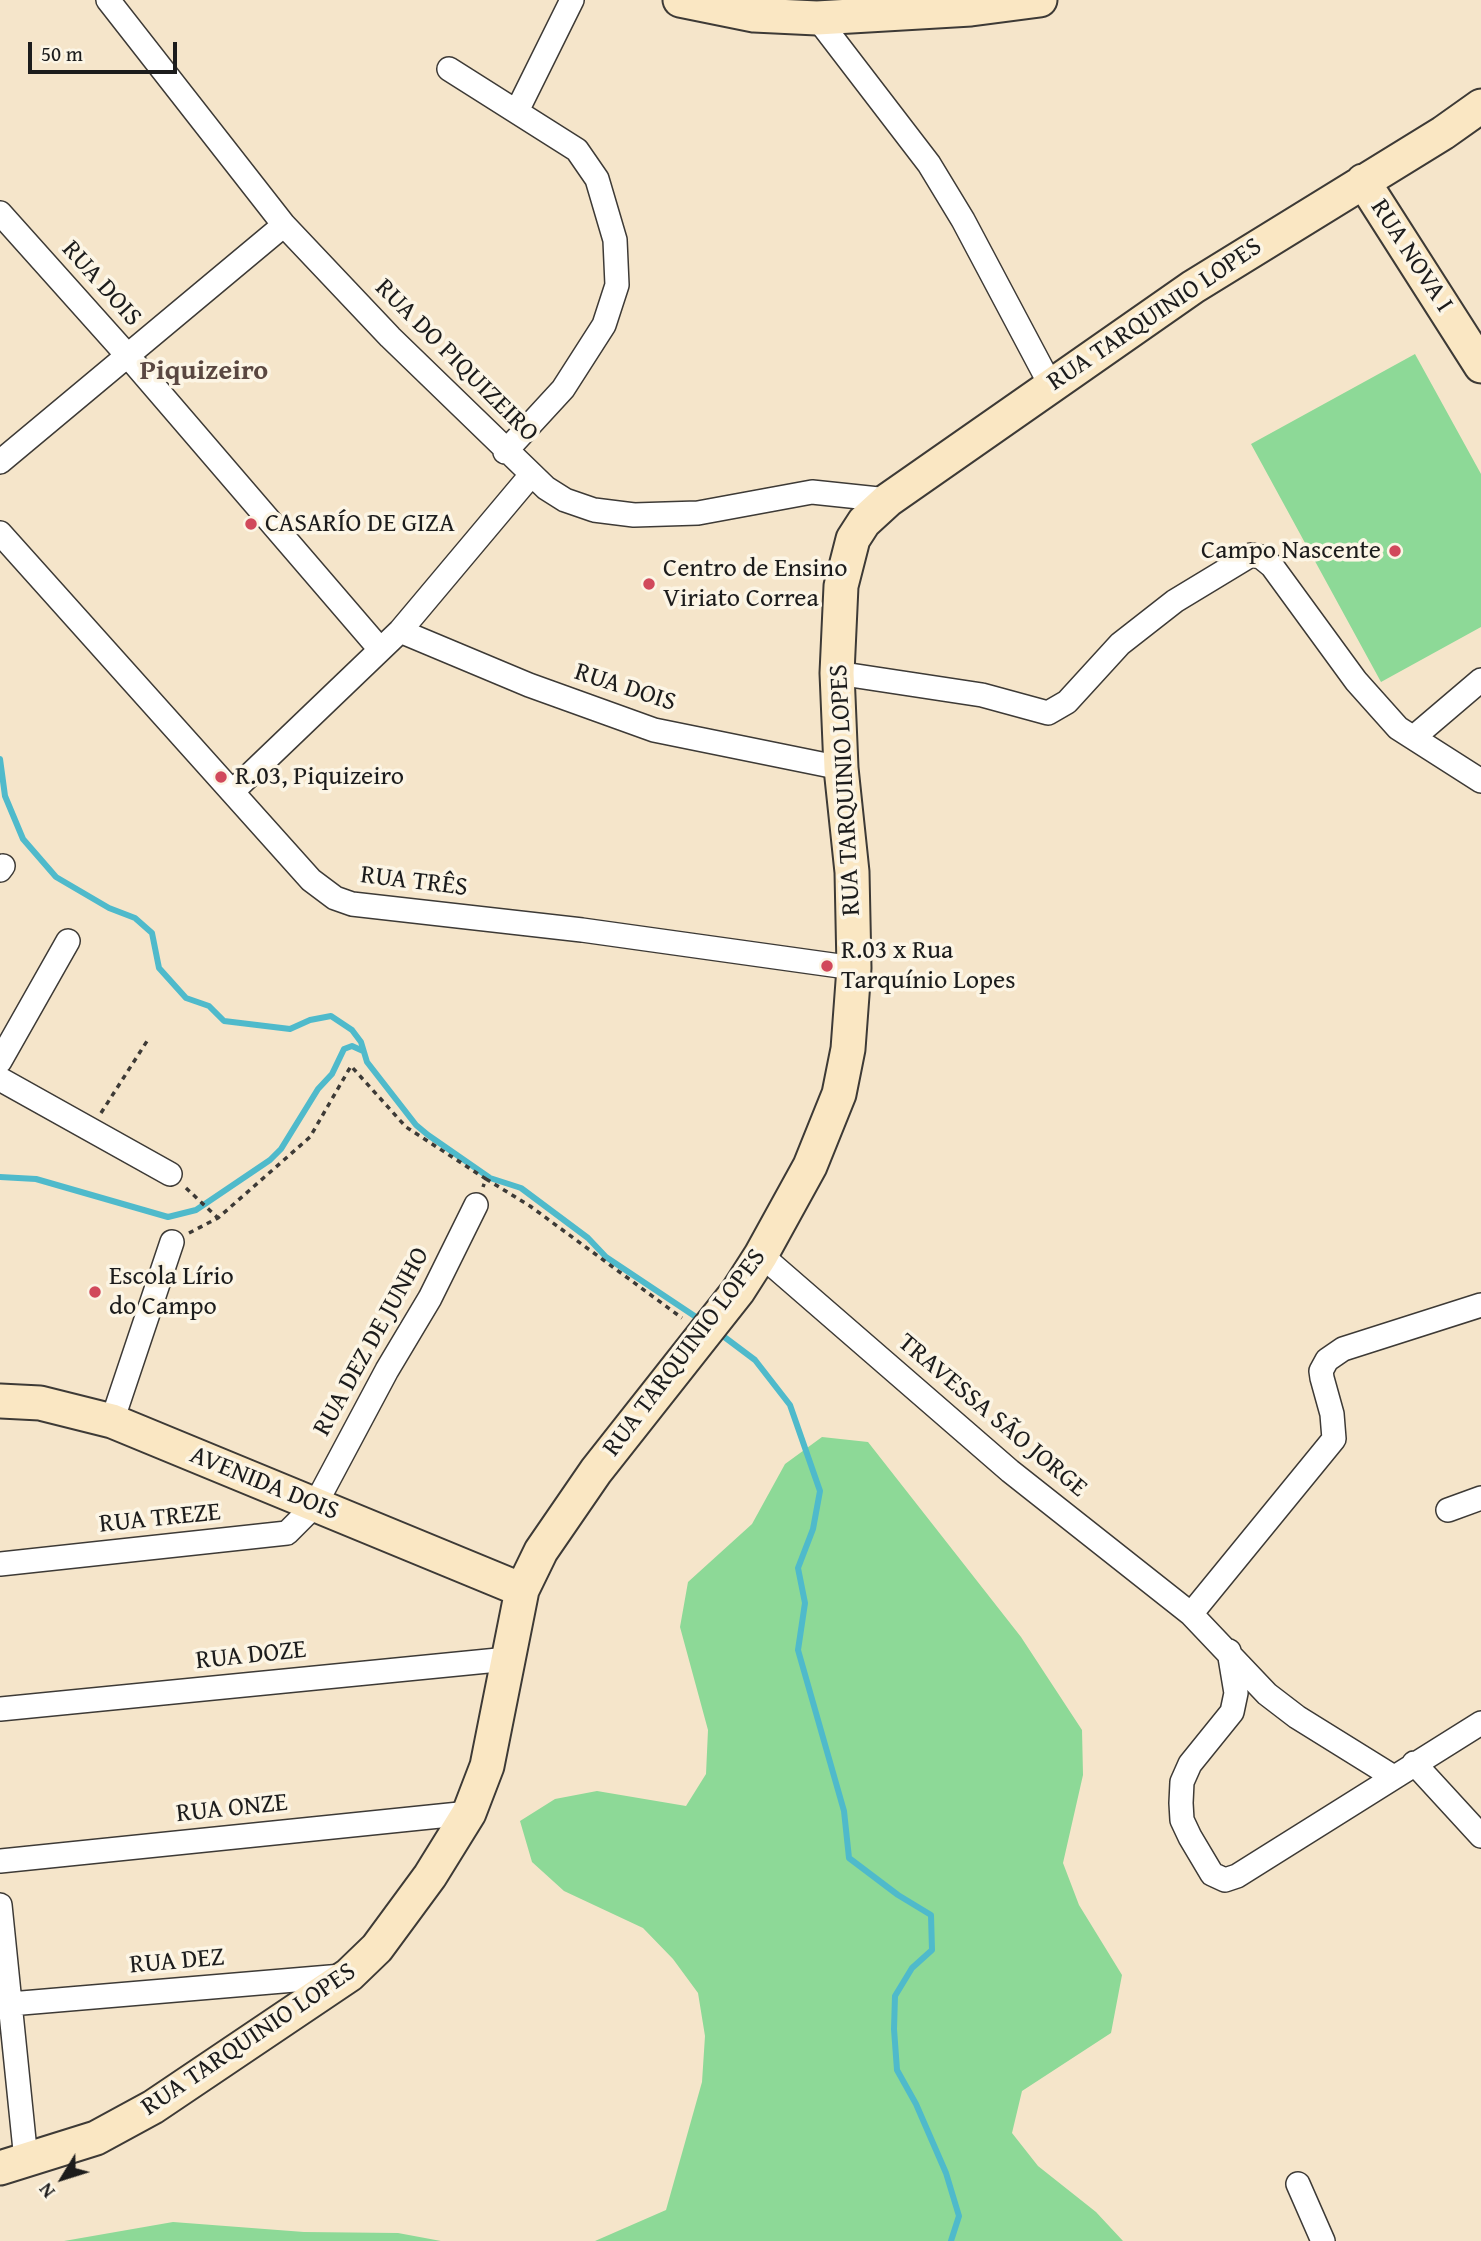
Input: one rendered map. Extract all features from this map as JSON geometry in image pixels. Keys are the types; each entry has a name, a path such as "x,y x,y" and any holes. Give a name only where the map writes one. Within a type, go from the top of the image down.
{"main road":[{"path":"680,0 817,18 1040,0"},
{"name":"RUA TARQUINIO LOPES","path":"13,2164 96,2138 132,2120 349,1975 377,1948 430,1876 469,1814 487,1766 522,1590 541,1551 596,1471 709,1327 761,1255 810,1166 839,1094 848,1049 854,968 852,872 841,768 837,673 841,586 853,539 864,522 888,500 1050,384 1193,287 1481,106"},
{"name":"RUA NOVA I","path":"1363,181 1481,366"},
{"name":"AVENIDA DOIS","path":"0,1401 40,1403 112,1421 522,1590"}],"street":[{"name":"RUA DO PIQUIZEIRO","path":"107,0 284,225 390,338 505,452 565,500 594,510 634,514 698,513 812,492 888,500"},
{"path":"517,111 572,0"},
{"path":"817,18 929,164 963,220 1050,384"},
{"path":"449,69 577,150 597,179 615,240 617,285 604,325 563,389 505,452"},
{"name":"RUA DOIS","path":"0,213 128,356 379,648"},
{"path":"0,462 284,225"},
{"path":"233,791 379,648 400,631 531,475"},
{"name":"RUA TRÊS","path":"0,533 311,880 335,898 352,904 582,930 854,968"},
{"path":"837,673 982,695 1048,713 1067,702 1120,644 1175,601 1251,555 1261,556 1272,566 1356,681 1398,727 1481,781"},
{"name":"RUA DOIS","path":"400,631 530,685 654,730 841,768"},
{"path":"1414,737 1481,680"},
{"path":"0,1060 68,941"},
{"path":"0,1079 170,1174"},
{"name":"RUA DEZ DE JUNHO","path":"315,1505 387,1370 430,1298 476,1205"},
{"path":"112,1421 172,1242"},
{"name":"TRAVESSA SÃO JORGE","path":"761,1255 1010,1471 1191,1614 1267,1693 1297,1717 1392,1776"},
{"path":"1191,1614 1334,1439 1332,1413 1321,1371 1327,1360 1343,1349 1481,1305"},
{"path":"1448,1510 1481,1498"},
{"name":"RUA TREZE","path":"0,1564 287,1533 315,1505"},
{"path":"1229,1651 1236,1693 1232,1712 1189,1764 1182,1782 1182,1820 1212,1874 1225,1880 1237,1876 1392,1776 1481,1723"},
{"name":"RUA DOZE","path":"0,1709 508,1659"},
{"path":"1414,1763 1481,1836"},
{"name":"RUA ONZE","path":"0,1861 469,1814"},
{"path":"0,1905 10,2004 13,2164"},
{"name":"RUA DEZ","path":"10,2004 349,1975"},
{"path":"1298,2184 1323,2241"}],"path":[{"path":"90,1129 149,1038"},
{"path":"172,1242 218,1218 310,1137 351,1066 406,1127 530,1206 709,1327"},
{"path":"476,1205 486,1179"},
{"path":"193,1195 218,1218"}],"green space":[{"name":"Campo Nascente","path":"1415,354 1481,474 1481,627 1381,682 1251,444"},
{"path":"822,1437 868,1442 1021,1637 1082,1730 1083,1775 1063,1863 1079,1905 1122,1975 1111,2033 1022,2091 1012,2133 1038,2166 1096,2212 1123,2241 595,2241 666,2210 702,2082 705,2036 698,1993 673,1959 643,1928 564,1891 532,1862 520,1821 555,1799 597,1791 686,1806 706,1774 708,1730 680,1627 688,1582 752,1524 785,1464"},
{"path":"173,2222 304,2232 398,2233 441,2241 64,2241"}],"waterway":[{"path":"0,759 5,796 23,839 56,877 109,908 135,918 152,933 159,968 186,998 209,1006 224,1021 290,1029 310,1020 331,1016 352,1030 361,1042 367,1062 416,1125 428,1135 490,1178 521,1188 588,1238 606,1257 702,1321"},
{"path":"0,1177 36,1179 168,1217 196,1210 270,1160 281,1149 318,1089 332,1074 344,1049 352,1046 363,1051"},
{"path":"719,1333 755,1360 790,1405 820,1491 813,1529 798,1568 805,1603 798,1650 844,1811 849,1858 898,1895 931,1915 932,1950 912,1968 895,1996 894,2029 897,2070 916,2104 946,2173 959,2216 951,2241"}],"place":[{"name":"CASARÍO DE GIZA","path":"251,524"},
{"name":"Campo Nascente","path":"1395,551"},
{"name":"Centro de Ensino Viriato Correa","path":"649,584"},
{"name":"R.03, Piquizeiro","path":"221,777"},
{"name":"R.03 x Rua Tarquínio Lopes","path":"827,966"},
{"name":"Escola Lírio do Campo","path":"95,1292"}],"district":[{"name":"Piquizeiro","path":"204,372"}]}
